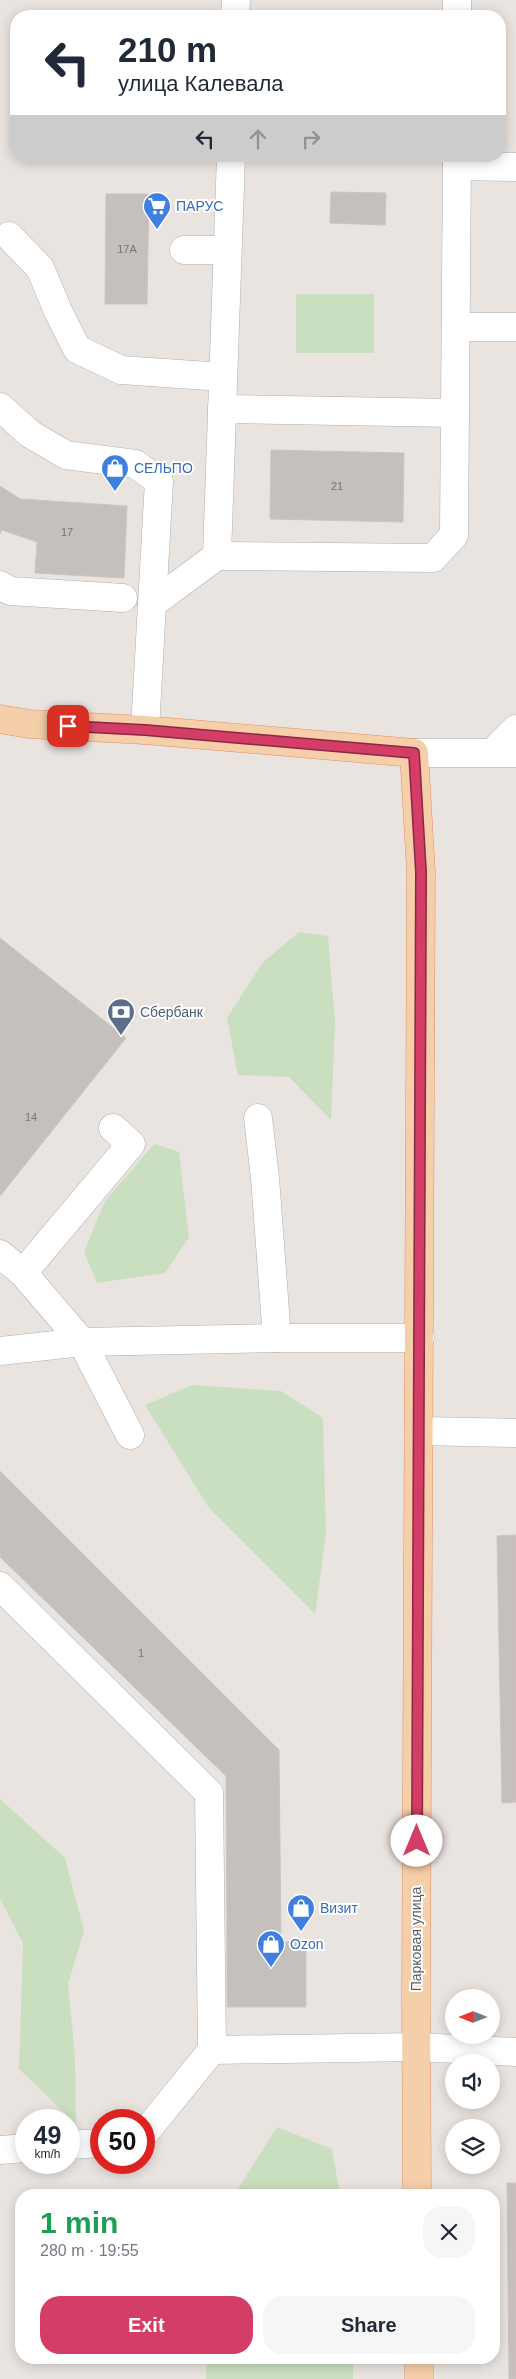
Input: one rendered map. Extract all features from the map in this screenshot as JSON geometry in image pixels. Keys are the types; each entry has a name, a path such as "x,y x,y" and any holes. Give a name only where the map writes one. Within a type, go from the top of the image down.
{"main road":[{"path":"0,719 29,724 145,730 414,753"},
{"name":"Парковая улица","path":"414,753 421,872 416,2047 418,2189"},
{"path":"419,2364 419,2379"}],"street":[{"path":"217,556 231,162"},
{"path":"152,604 217,556 433,558 454,536 457,162"},
{"path":"467,162 516,167"},
{"path":"9,236 40,268 58,311 77,348 121,370 223,376"},
{"path":"184,250 227,250"},
{"path":"456,326 516,327"},
{"path":"0,407 30,434 66,455 135,464 159,481 145,730"},
{"path":"222,409 455,413"},
{"path":"0,585 10,591 123,598"},
{"path":"414,753 505,752 516,728"},
{"path":"258,1118 265,1178 277,1338"},
{"path":"23,1273 131,1144 113,1128"},
{"path":"0,1254 23,1273 82,1342 130,1435"},
{"path":"0,1351 82,1342 277,1338 420,1338"},
{"path":"420,1431 516,1433"},
{"path":"0,1586 209,1793 212,2050 155,2120"},
{"path":"212,2050 416,2047 516,2052"},
{"path":"0,2150 15,2149"}],"green space":[{"path":"296,294 374,294 374,353 296,353"},
{"path":"299,932 328,936 335,1022 331,1120 289,1077 238,1075 227,1018 263,962"},
{"path":"154,1144 179,1152 189,1237 165,1273 97,1283 84,1252 105,1201"},
{"path":"192,1385 281,1391 323,1418 326,1535 315,1614 209,1508 145,1405"},
{"path":"0,1799 65,1858 84,1931 68,1984 75,2056 76,2109 60,2109 19,2069 23,1943 0,1899"},
{"path":"277,2127 332,2149 339,2189 238,2189"},
{"path":"207,2364 353,2364 353,2379 206,2379"}],"building":[{"path":"331,192 386,193 385,225 330,223"},
{"path":"106,194 149,194 147,304 105,304"},
{"path":"271,450 404,453 403,522 270,519"},
{"path":"0,486 20,499 127,506 124,578 35,573 37,542 2,530 0,534"},
{"path":"0,938 126,1038 0,1196"},
{"path":"0,1471 279,1750 281,1942 227,1942 226,1776 0,1557"},
{"path":"516,1535 516,1802 502,1803 497,1536"},
{"path":"227,1942 306,1942 306,2007 227,2007"},
{"path":"507,2183 516,2183 516,2379 509,2379"}],"place":[{"name":"ПАРУС","path":"157,230"},
{"name":"СЕЛЬПО","path":"115,492"},
{"name":"Сбербанк","path":"121,1036"},
{"name":"Визит","path":"301,1932"},
{"name":"Ozon","path":"271,1968"}],"route":[{"path":"68,726 145,730 414,753 421,872 417,1841"}]}
